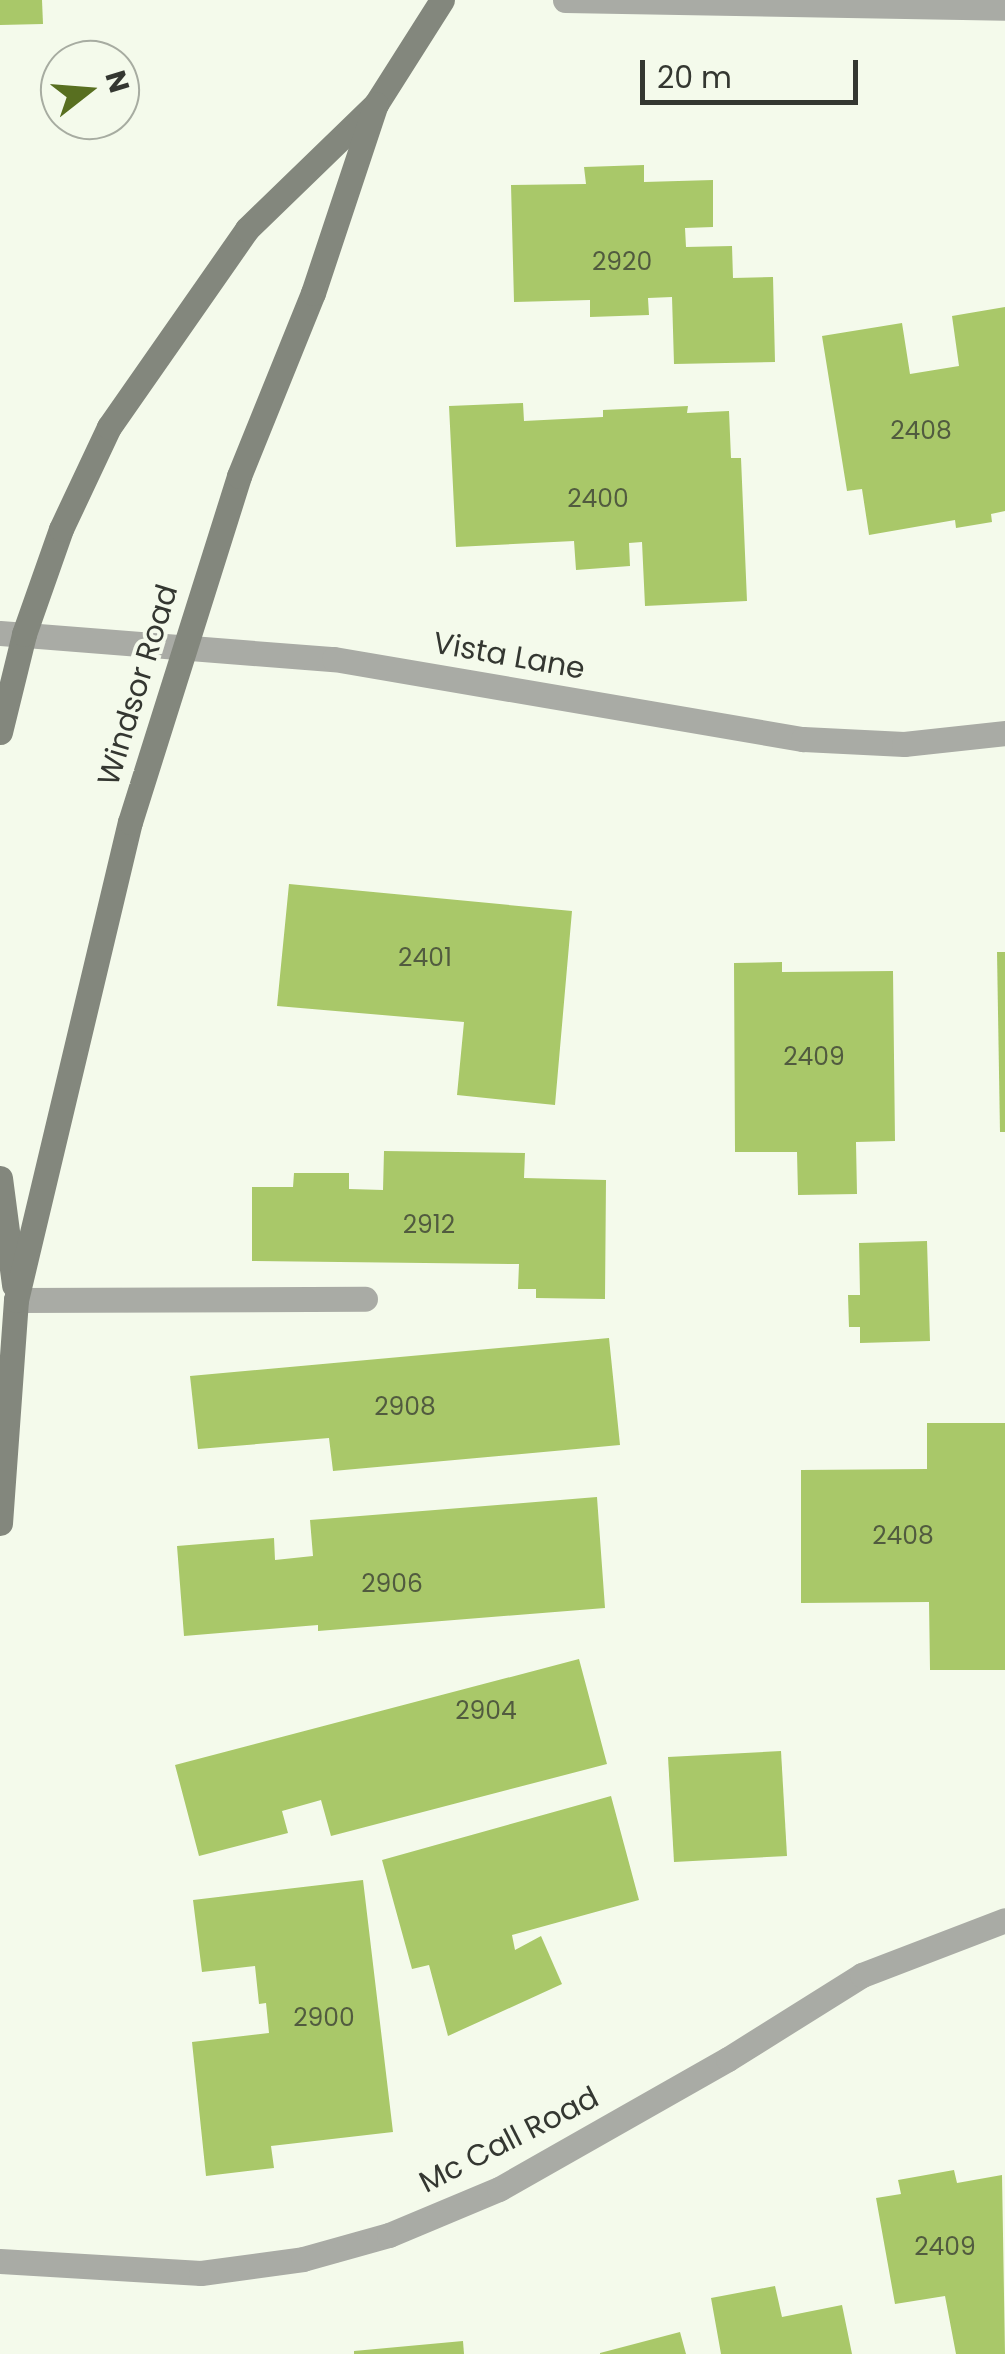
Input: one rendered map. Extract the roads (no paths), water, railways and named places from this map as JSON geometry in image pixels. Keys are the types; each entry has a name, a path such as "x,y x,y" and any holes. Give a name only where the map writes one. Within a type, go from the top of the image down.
{"street":[{"name":"Windsor Road","path":"0,1523 16,1300 130,822 182,646 239,476 312,293 376,104 442,0"},
{"path":"565,0 1005,8"},
{"name":"Windsor Road","path":"0,732 12,633 109,427 246,229 376,104"},
{"name":"Vista Lane","path":"12,633 334,659 803,739 904,744 1005,733"},
{"name":"Windsor Road","path":"0,1178 16,1300"},
{"path":"16,1300 365,1299"},
{"name":"Mc Call Road","path":"0,2261 101,2270 201,2272 303,2259 389,2235 499,2189 728,2059 862,1974 1005,1920"}]}
